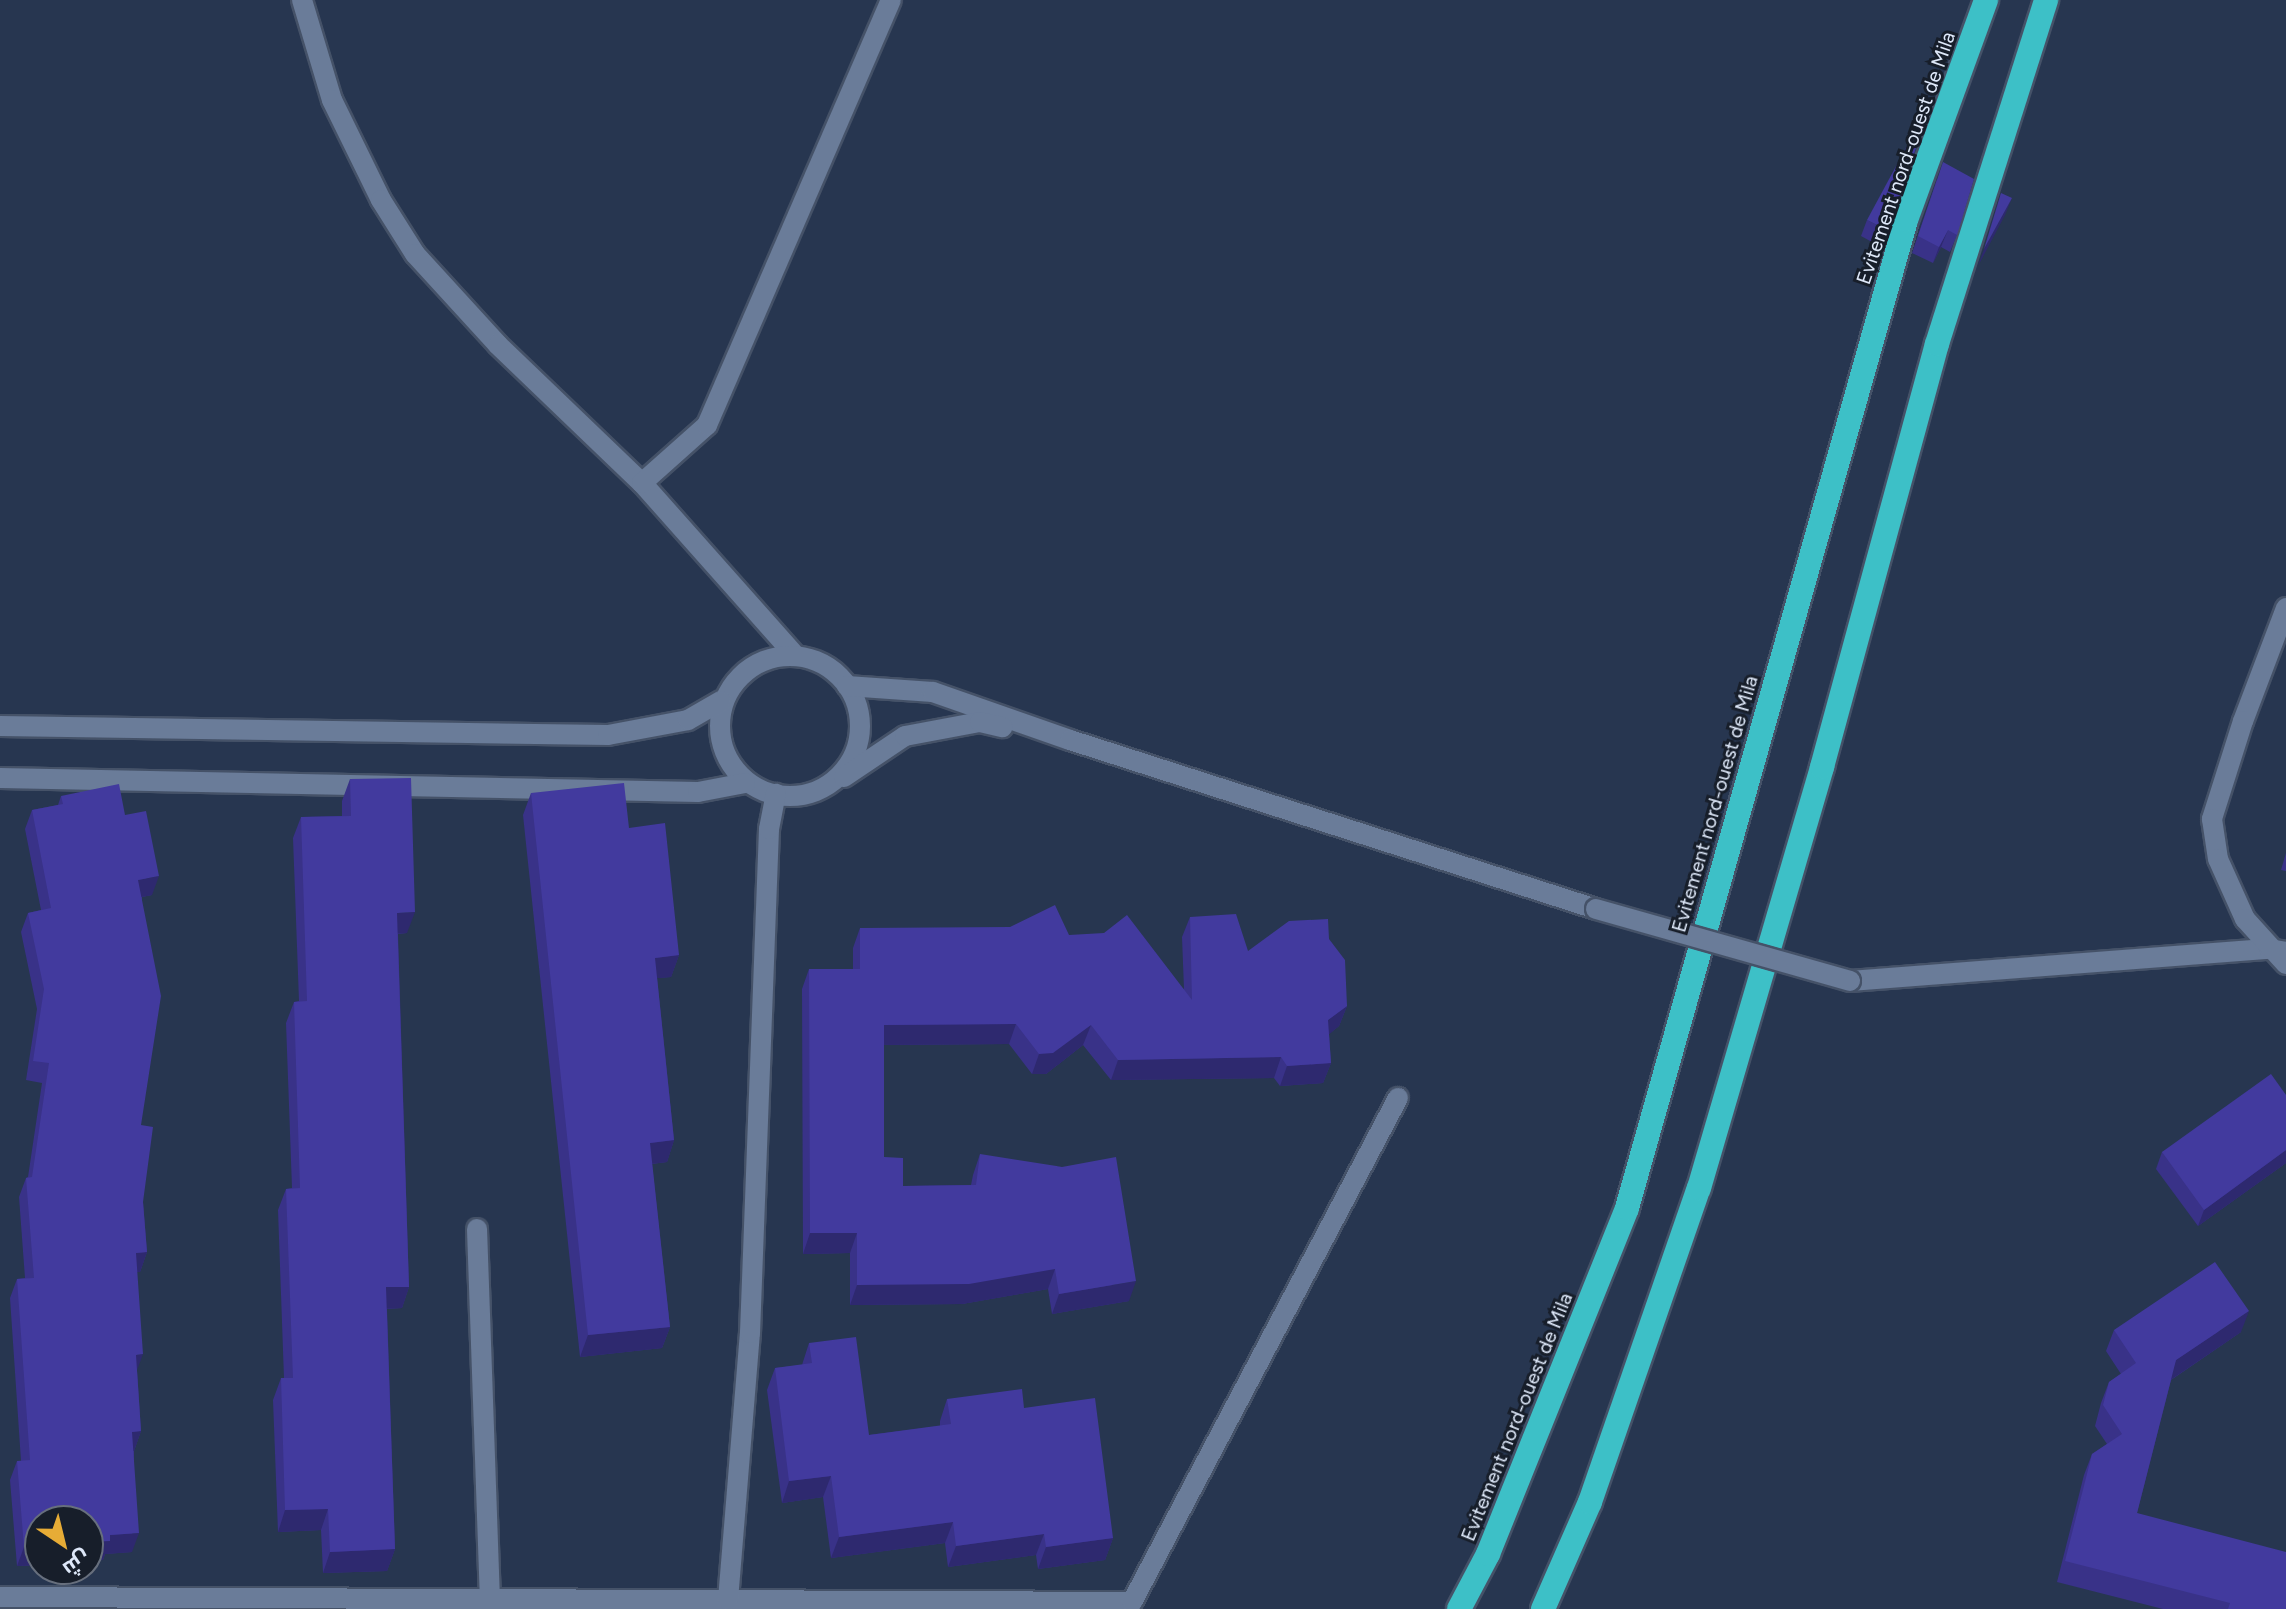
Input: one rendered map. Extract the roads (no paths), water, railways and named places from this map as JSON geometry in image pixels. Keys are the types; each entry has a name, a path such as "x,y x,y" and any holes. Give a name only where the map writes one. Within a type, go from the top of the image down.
{"highway":[{"name":"Evitement nord-ouest de Mila","path":"1459,1609 1488,1554 1627,1208 1906,220 1986,0"},
{"path":"1543,1609 1595,1488 1699,1188 1822,767 1937,344 2046,0"}],"street":[{"path":"302,0 332,100 381,200 415,254 498,345 642,483 793,653 835,668 860,705 858,750 831,786"},
{"path":"642,483 707,425 891,0"},
{"path":"2286,608 2243,721 2212,819 2218,859 2245,919 2278,950 2286,964"},
{"path":"0,726 608,735 688,720 721,701 750,665 793,653"},
{"path":"847,686 933,692 1070,740 1596,909 1850,981 2278,950"},
{"path":"721,701 719,746 745,783"},
{"path":"0,778 698,792 745,783 787,799 831,786 905,736 980,722 1070,740"},
{"path":"728,1600 750,1333 769,829 776,794"},
{"path":"0,1597 220,1604 490,1599 1132,1602 1398,1098"},
{"path":"477,1229 490,1599"}]}
